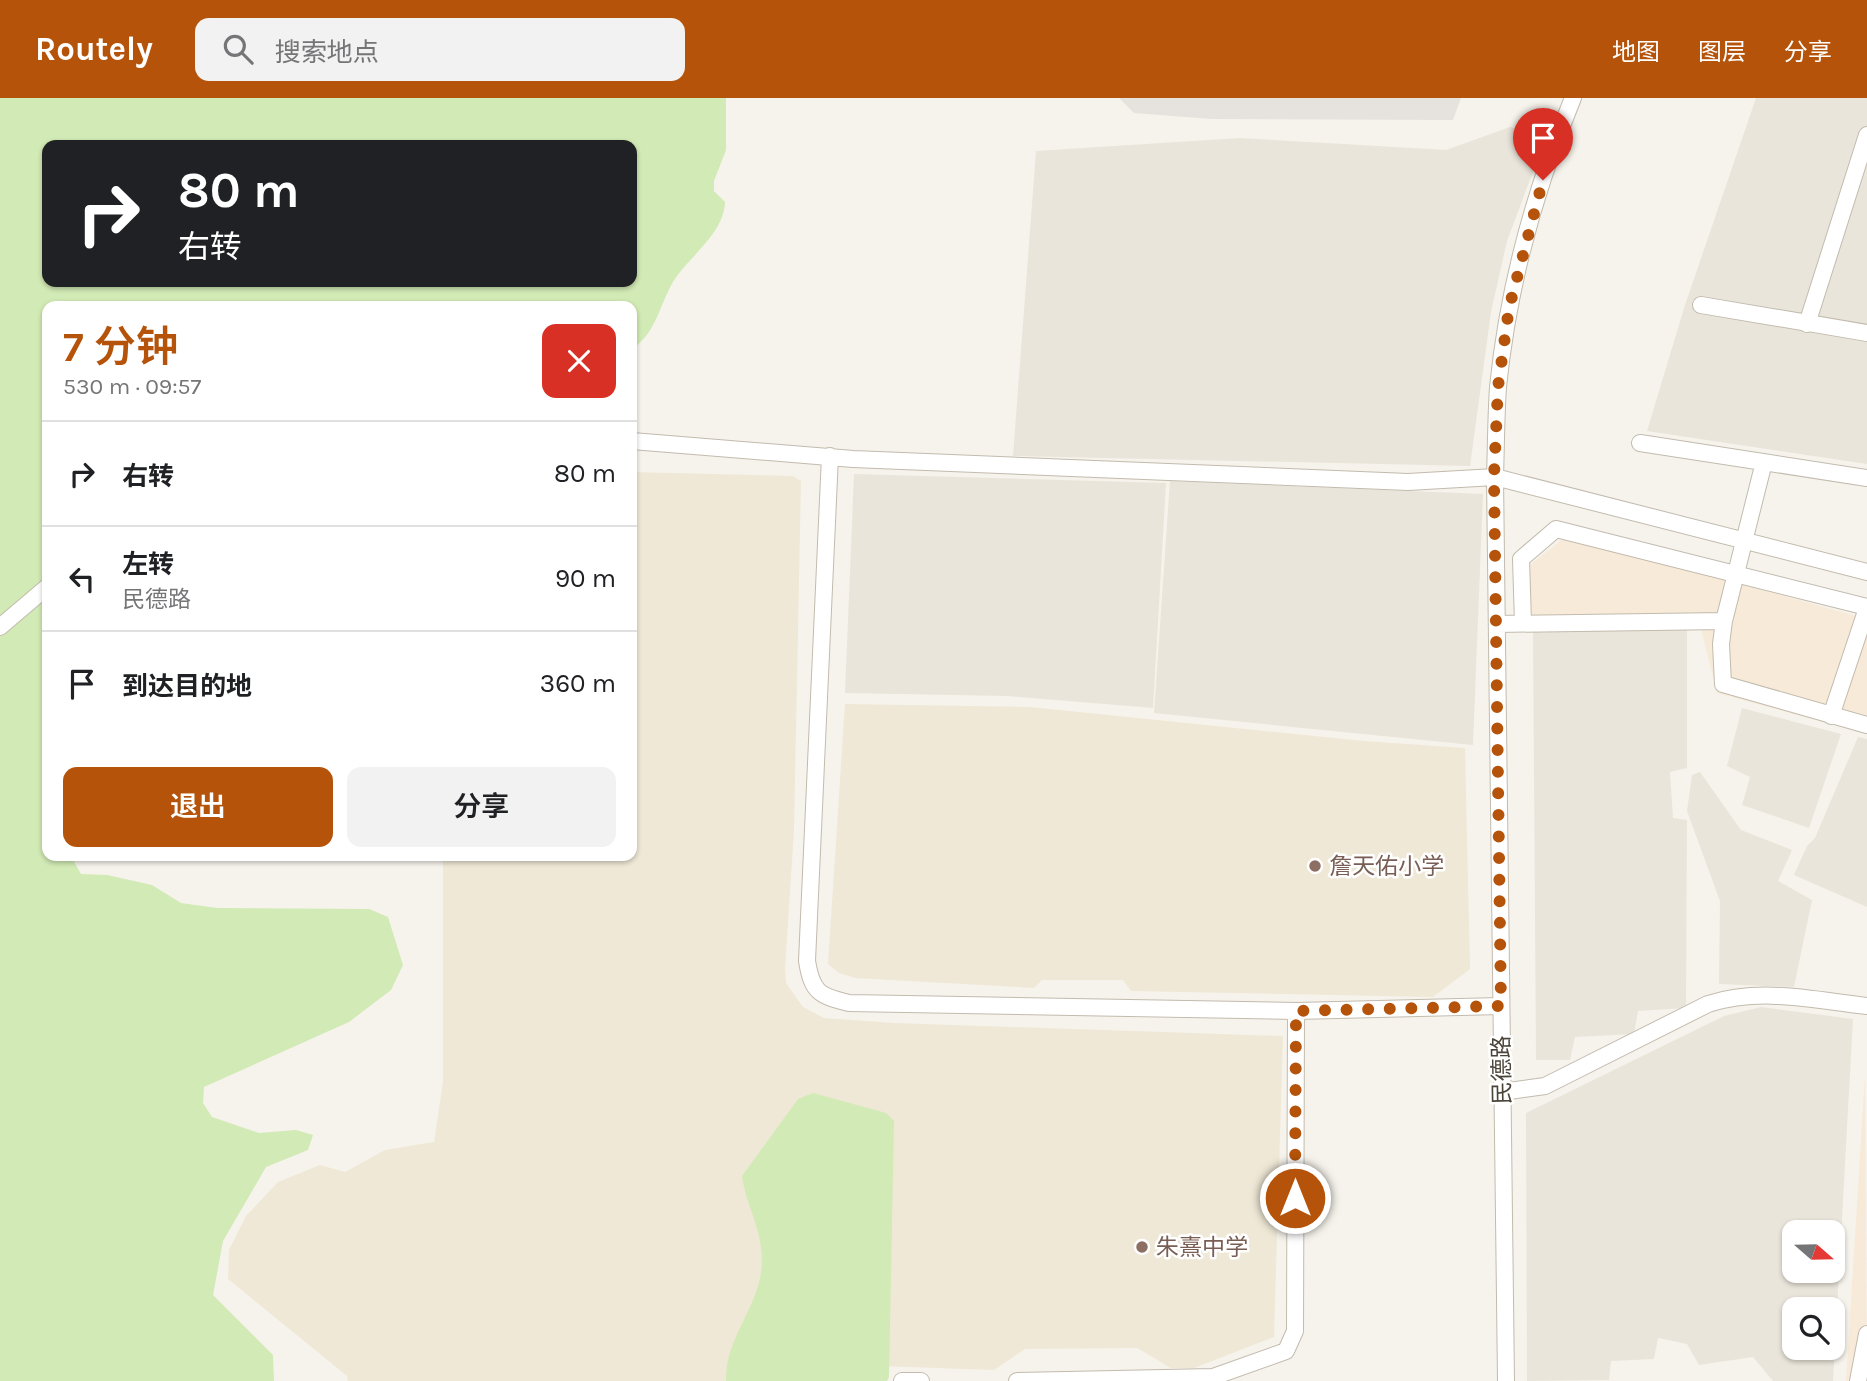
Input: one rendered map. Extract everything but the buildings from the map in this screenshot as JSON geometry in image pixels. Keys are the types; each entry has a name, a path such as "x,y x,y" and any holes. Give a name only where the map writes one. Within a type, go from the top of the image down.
{"street":[{"name":"民德路","path":"1506,1381 1494,477 1498,387 1509,308 1530,223 1557,136 1573,98"},
{"path":"1807,324 1867,135"},
{"path":"1701,304 1867,333"},
{"path":"637,441 830,456 1408,481 1494,477 1867,572"},
{"path":"1640,443 1867,478"},
{"path":"830,456 807,961 811,983 825,997 849,1003 1296,1011 1501,1006"},
{"path":"1765,462 1724,621 1721,644 1723,684 1867,725"},
{"path":"1523,623 1521,559 1556,529 1867,607 1831,716"},
{"path":"0,627 42,591"},
{"path":"1497,624 1724,621"},
{"path":"1502,1093 1545,1086 1708,1004 1737,995 1757,994 1867,1006"},
{"path":"1017,1381 1213,1377 1286,1352 1295,1331 1296,1011"},
{"path":"1858,1381 1866,1356 1867,1334"},
{"path":"902,1381 921,1381"}],"shaded area":[{"path":"1119,98 1461,98 1453,120 1212,119 1134,113"},
{"path":"1756,98 1867,98 1867,464 1647,431 1685,305"},
{"path":"1510,127 1545,140 1507,241 1491,312 1470,466 1013,456 1036,151 1240,138 1446,150"},
{"path":"637,472 793,476 801,481 794,830 786,983 803,1007 824,1018 894,1023 1283,1036 1274,1337 1194,1368 1171,1368 1137,1348 1025,1349 994,1370 879,1366 880,1381 348,1381 347,1376 228,1279 229,1250 246,1216 278,1182 320,1165 345,1172 385,1150 434,1142 443,1082 443,861 637,861"},
{"path":"854,474 1166,483 1153,708 1007,696 845,693"},
{"path":"1170,481 1483,494 1473,745 1154,713"},
{"path":"1567,536 1867,619 1867,734 1717,693 1697,613 1532,618 1527,567"},
{"path":"1533,630 1687,630 1687,768 1670,772 1673,818 1687,820 1686,1008 1638,1011 1634,1034 1575,1037 1570,1060 1536,1060"},
{"path":"845,704 1030,707 1364,741 1465,748 1470,969 1433,997 1131,991 1123,980 1042,980 1034,988 855,978 839,973 828,964"},
{"path":"1742,708 1841,734 1809,828 1742,805 1750,777 1727,766"},
{"path":"1858,737 1867,739 1867,907 1794,875 1807,846 1815,838"},
{"path":"1700,772 1741,830 1792,850 1778,881 1812,900 1794,987 1719,984 1720,901 1687,811 1692,775"},
{"path":"1761,1007 1853,1019 1842,1220 1782,1220 1782,1283 1838,1283 1838,1297 1782,1297 1782,1360 1834,1360 1833,1381 1773,1381 1753,1357 1699,1365 1687,1344 1658,1338 1654,1359 1611,1361 1609,1380 1527,1381 1526,1113 1724,1016"},
{"path":"1865,1076 1867,1381 1846,1381"}],"green space":[{"path":"0,98 726,98 726,150 714,181 714,191 725,202 723,214 712,235 673,282 657,318 637,346 637,301 42,301 42,861 74,861 81,874 107,875 152,885 181,903 217,908 369,909 388,917 403,965 391,990 349,1022 204,1087 203,1103 212,1117 259,1133 296,1130 313,1135 308,1150 266,1167 223,1241 213,1295 273,1355 274,1381 0,1381"},
{"path":"813,1093 886,1113 894,1121 889,1377 887,1381 726,1381 730,1352 753,1299 761,1272 759,1234 742,1176 798,1099"}],"place":[{"name":"詹天佑小学","path":"1315,866"},
{"name":"朱熹中学","path":"1142,1247"}],"route":[{"path":"1295,1198 1296,1011 1501,1006 1494,477 1498,387 1509,308 1543,180"}]}
